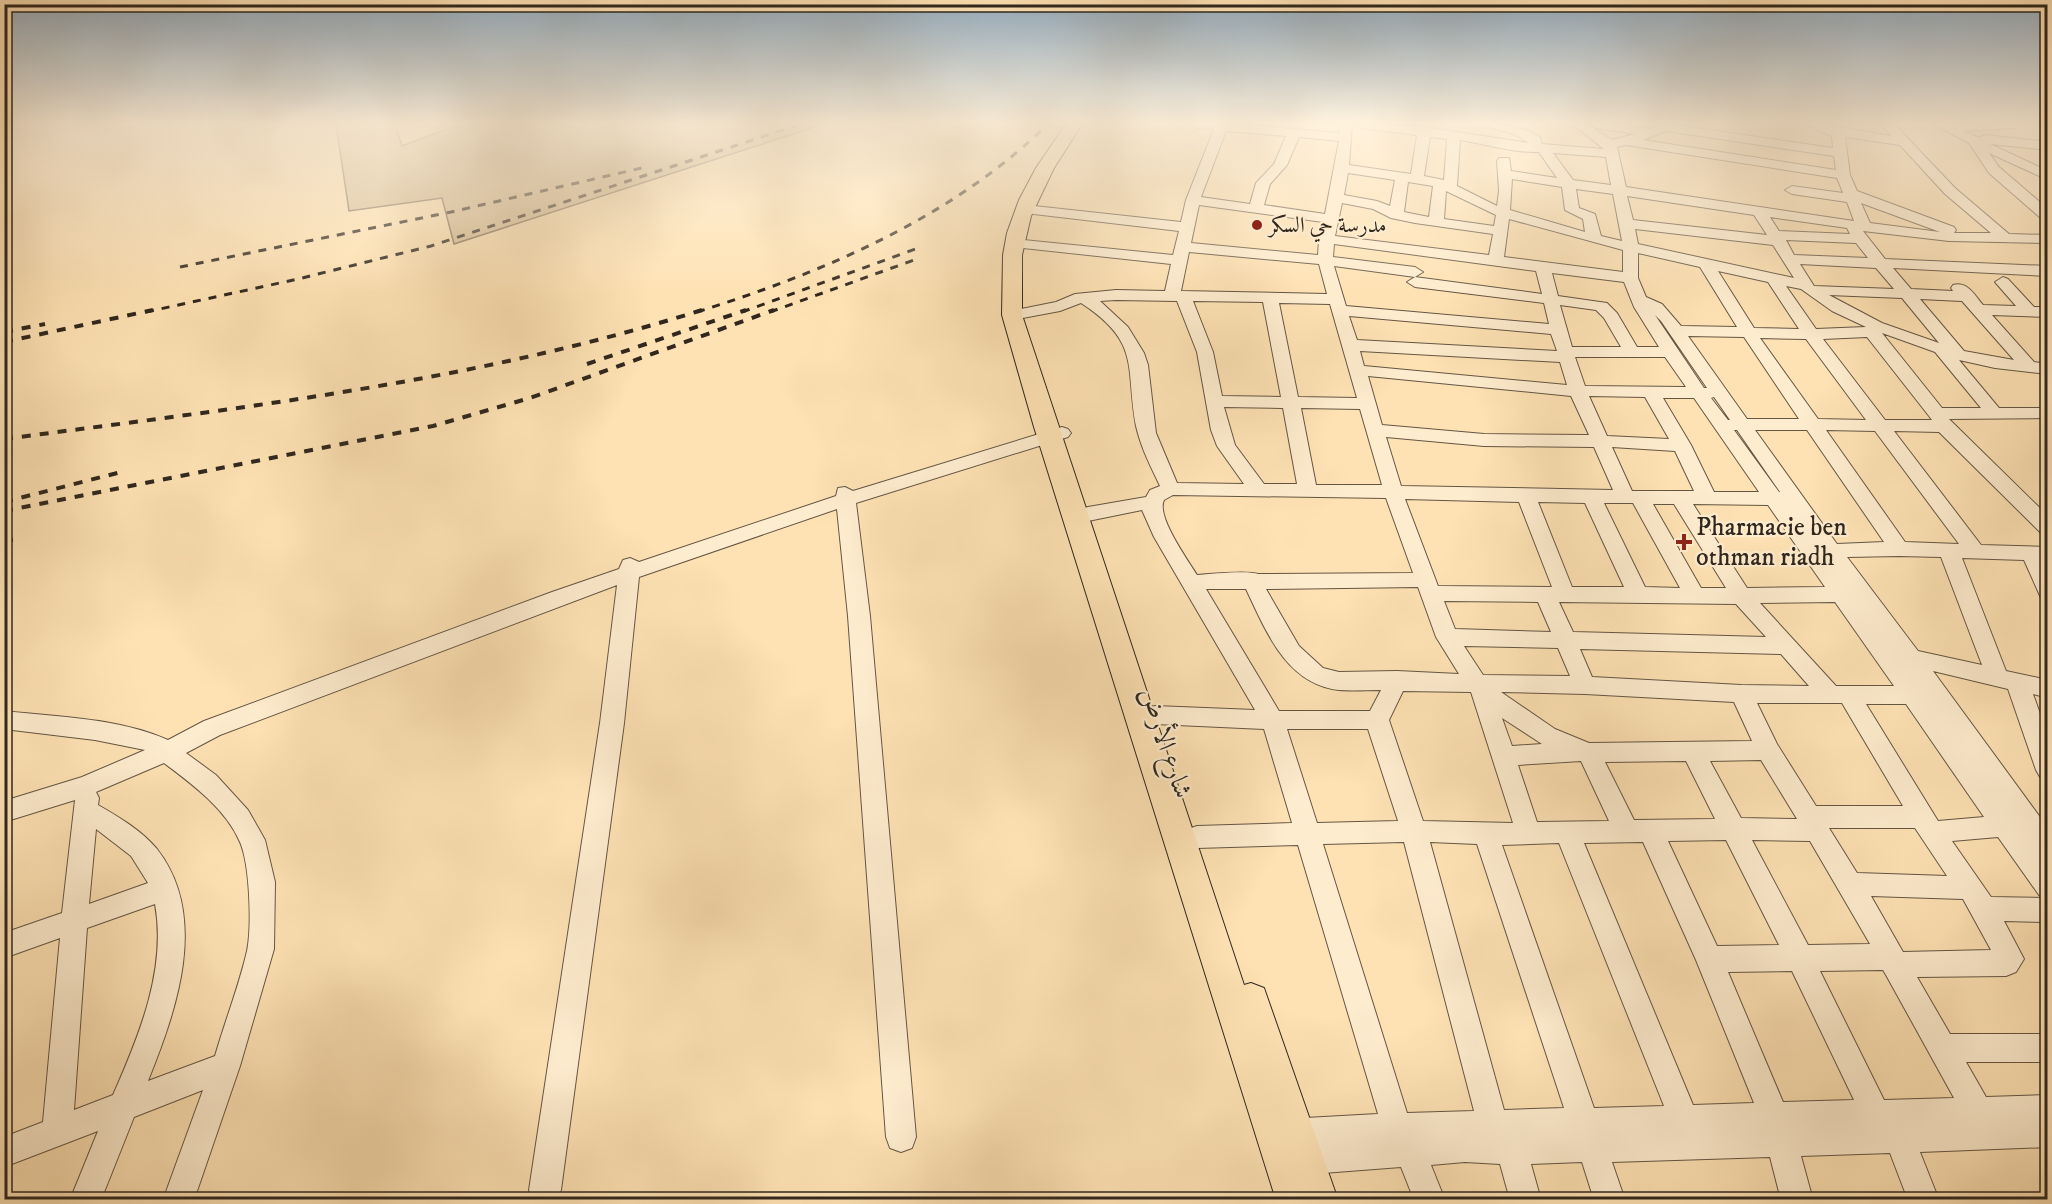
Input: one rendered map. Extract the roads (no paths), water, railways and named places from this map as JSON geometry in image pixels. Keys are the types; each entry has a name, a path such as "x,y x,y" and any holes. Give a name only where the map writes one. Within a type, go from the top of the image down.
{"main road":[{"name":"شارع الأرض","path":"1039,180 1025,209 1014,243 1012,264 1017,303 1054,430 1290,1147 1318,1200"},
{"name":"شارع الأرض","path":"1054,430 1088,514 1197,837 1204,889"},
{"name":"شارع الأرض","path":"1290,1147 1296,1200"}],"street":[{"path":"1201,180 1186,227 1177,296 1196,325 1205,352 1213,401 1226,446 1258,490"},
{"path":"1256,208 1266,180"},
{"path":"1341,180 1326,239 1325,260 1337,304 1393,492 1447,637 1479,686 1528,832"},
{"path":"1396,215 1408,180"},
{"path":"1423,180 1445,185 1502,213 1630,248 1705,262 1725,251 1777,238 1859,230 1924,230 1966,237 2048,239"},
{"path":"1436,222 1446,180"},
{"path":"1496,262 1506,191 1505,180"},
{"path":"1545,180 1795,216 1859,230"},
{"path":"1566,180 1569,184 1572,210 1590,217 1594,239"},
{"path":"1617,180 1630,248 1630,278 1648,318 1670,352 1708,393 1743,425 1785,499"},
{"path":"1789,180 1795,216"},
{"path":"1845,180 1852,197 1859,230 1882,264 1959,355"},
{"path":"1940,180 2041,271 2048,285"},
{"path":"2006,180 2048,217"},
{"path":"1792,190 1852,197 1924,230 1946,268 1967,296 2028,366"},
{"path":"1337,198 1377,205 1396,215 1499,231"},
{"path":"1193,200 1332,219"},
{"path":"1710,204 1725,251"},
{"path":"1025,209 1186,227"},
{"path":"1758,211 1808,288 1874,329 1959,355 2048,369"},
{"path":"1625,224 1725,251 1773,278 1808,288 1967,296"},
{"path":"1326,239 1630,278"},
{"path":"1014,243 1181,254 1325,260 1603,307 1618,325 1632,352"},
{"path":"1414,251 1420,318"},
{"path":"1791,259 2041,271"},
{"path":"1705,262 1748,332 1899,549"},
{"path":"1543,266 1558,330 1578,392 1598,441 1632,496 1652,515 1695,596"},
{"path":"1773,278 1811,334 1976,552"},
{"path":"2002,282 2042,314"},
{"path":"1017,303 1060,306 1079,298 1116,295 1270,298 1337,304 1420,318 1558,330"},
{"path":"1079,298 1112,317 1133,345 1141,376 1142,405 1147,435 1162,495 1152,510 1164,537 1273,720 1404,1139 1430,1200"},
{"path":"1270,298 1308,491"},
{"path":"1640,300 1660,310 1676,331 1722,424 1785,499 1821,550 1864,594 2039,826 2048,849"},
{"path":"1978,310 2042,314"},
{"path":"1676,331 1811,334 1874,329"},
{"path":"1874,329 1941,420 2048,528"},
{"path":"1350,345 1567,354 1670,352"},
{"path":"1940,348 1995,414"},
{"path":"1358,370 1578,392 1708,393"},
{"path":"1652,394 1682,445 1707,498"},
{"path":"1213,401 1366,404"},
{"path":"1722,424 1882,427 1995,414 2048,413"},
{"path":"4,812 87,798 164,749 212,728 630,569 846,496 1054,430"},
{"path":"1374,430 1484,440 1598,441 1682,445"},
{"path":"1088,514 1162,495 1258,490 1785,499"},
{"path":"1591,495 1606,532 1638,595"},
{"path":"846,496 860,628 901,1137"},
{"path":"1526,496 1555,594 1565,641 1585,685"},
{"path":"1678,497 1741,596 1786,646 1838,693 1976,898 2007,951 2009,962 1800,958 1709,959"},
{"path":"1821,550 1899,549 2040,554 2048,593"},
{"path":"1821,550 1842,595 2048,887"},
{"path":"1949,551 2048,770"},
{"path":"545,1190 612,723 630,569"},
{"path":"1191,582 1251,579 1555,594 1695,596 1864,594"},
{"path":"1251,579 1296,656 1309,670 1324,678 1339,681 1397,680 1479,686 1585,685 1741,694 1912,695"},
{"path":"1447,637 1786,646"},
{"path":"1911,658 2048,689"},
{"path":"1397,680 1377,720 1414,831 1502,1137 1526,1200"},
{"path":"1479,686 1550,735 1584,752 1639,832 1709,959 1778,1130 1797,1200"},
{"path":"1741,694 1768,750 1850,884 1984,1123"},
{"path":"1155,715 1273,720 1377,720"},
{"path":"4,720 103,732 146,741 164,749 207,782 239,818 252,840 262,882 261,950 226,1066 178,1200"},
{"path":"1503,756 1584,752 1768,750"},
{"path":"1693,751 1800,958 1876,1115"},
{"path":"85,1200 164,998 172,938 164,889 154,866 140,849 87,798"},
{"path":"57,1131 74,920 87,798"},
{"path":"1197,837 1309,832 1414,831 1486,834 1639,832 1733,829 1814,823 2039,826"},
{"path":"1567,833 1684,1119"},
{"path":"1486,834 1610,1200"},
{"path":"1850,884 1976,898 2048,910"},
{"path":"4,946 164,889"},
{"path":"1942,1048 2048,1048"},
{"path":"4,1152 226,1066"},
{"path":"1588,1134 1684,1119 1778,1130 1899,1137 2048,1110"},
{"path":"1290,1147 1404,1139 1465,1148 1502,1137 1778,1130 1876,1115 1984,1123 2048,1132"},
{"path":"1899,1137 1924,1200"}],"railway":[{"path":"180,267 451,212 589,180"},
{"path":"146,312 298,279 431,246 631,180"},
{"path":"697,312 839,260 928,214 980,180"},
{"path":"742,312 921,247"},
{"path":"770,312 914,260"},
{"path":"4,342 153,310"},
{"path":"4,439 268,404 443,374 616,335 702,310"},
{"path":"587,364 746,310"},
{"path":"4,511 433,426 530,398 774,310"},
{"path":"4,332 45,324"},
{"path":"4,502 125,471"},
{"path":"4,541 21,538"}],"place":[{"name":"مدرسة حي السكر","path":"1257,225"},
{"name":"Pharmacie ben othman riadh","path":"1684,542"}]}
